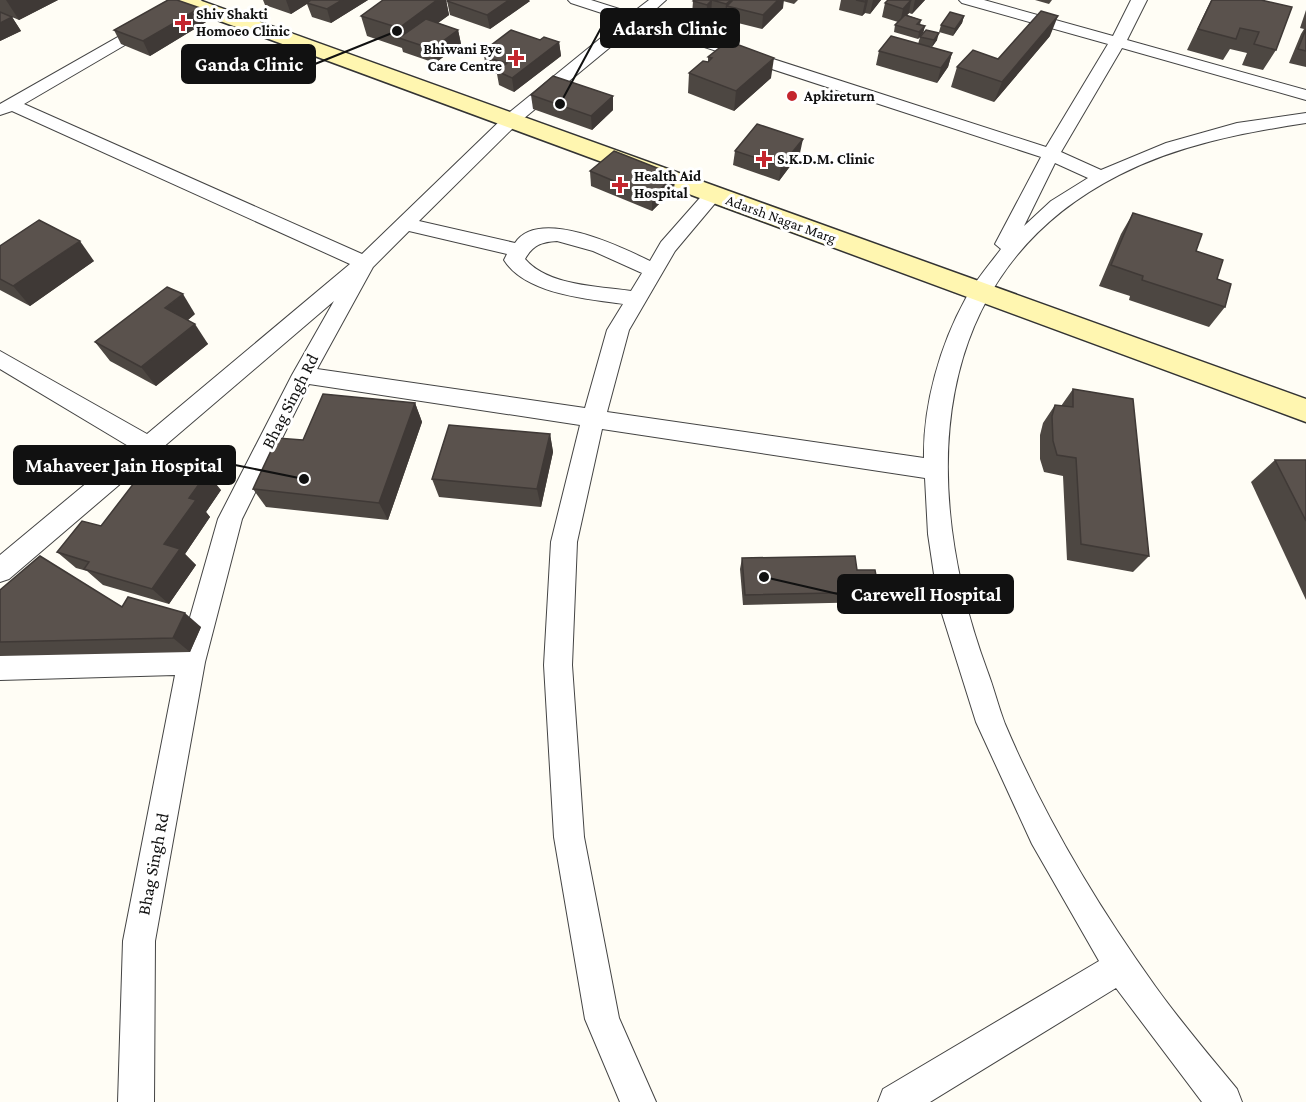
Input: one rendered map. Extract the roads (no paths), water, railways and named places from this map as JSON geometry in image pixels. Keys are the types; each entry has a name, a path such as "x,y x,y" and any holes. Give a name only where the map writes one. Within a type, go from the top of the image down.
{"street":[{"path":"576,0 1051,154 1100,177"},
{"path":"0,571 365,263 511,120 658,0"},
{"path":"967,0 1306,94"},
{"path":"1139,0 1118,41 1051,154 971,308 949,363 936,433 938,527 955,617 996,736 1047,842 1134,986 1224,1102"},
{"path":"6,107 188,1"},
{"name":"Adarsh Nagar Marg","path":"188,1 1306,411"},
{"path":"6,107 365,263"},
{"path":"980,292 1002,258 1043,215 1100,177 1127,163 1175,144 1224,130 1306,118"},
{"path":"638,1102 602,1019 569,837 558,665 564,542 593,419 618,330 669,247 713,195"},
{"path":"404,224 517,250"},
{"path":"637,299 558,285 532,275 518,267 514,260 517,250 537,235 561,235 654,271"},
{"name":"Bhag Singh Rd","path":"136,1102 139,941 191,662 230,519 303,375 365,263"},
{"path":"0,359 148,446"},
{"path":"303,375 937,470"},
{"path":"0,667 191,662"},
{"path":"896,1102 1122,966"}],"place":[{"name":"Shiv Shakti Homoeo Clinic","path":"183,23"},
{"name":"Ganda Clinic","path":"397,31"},
{"name":"Bhiwani Eye Care Centre","path":"516,58"},
{"name":"Apkireturn","path":"792,96"},
{"name":"Adarsh Clinic","path":"560,104"},
{"name":"S.K.D.M. Clinic","path":"764,159"},
{"name":"Health Aid Hospital","path":"620,185"},
{"name":"Mahaveer Jain Hospital","path":"304,479"},
{"name":"Carewell Hospital","path":"764,577"}]}
